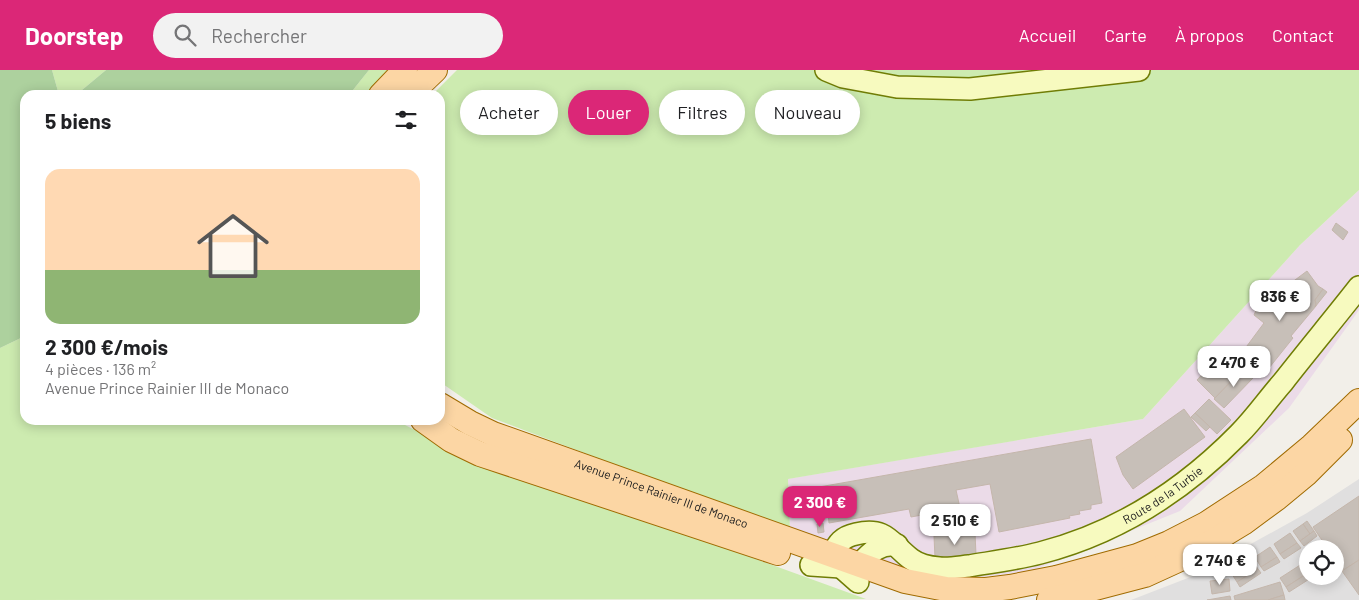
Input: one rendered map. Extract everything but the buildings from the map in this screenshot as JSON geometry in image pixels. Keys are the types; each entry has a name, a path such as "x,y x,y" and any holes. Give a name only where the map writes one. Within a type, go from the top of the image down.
{"main road":[{"path":"386,90 405,70"},
{"path":"414,90 435,70"},
{"name":"Avenue Prince Rainier III de Monaco","path":"430,425 451,440 480,454 840,567 931,587 979,590 1010,587 1056,578 1137,556 1169,543 1206,524 1264,486 1312,446 1359,401"},
{"name":"Avenue Prince Rainier III de Monaco","path":"445,409 493,434 840,567 918,600"},
{"path":"1049,600 1145,575 1215,540 1250,518 1306,474 1359,422"}],"street":[{"path":"826,70 843,77 897,87 970,89 1139,70"},
{"name":"Route de la Turbie","path":"840,567 837,543 843,538 864,532 882,534 911,559 926,567 942,569 995,562 1040,553 1092,536 1147,510 1180,488 1240,433 1359,287"},
{"path":"840,567 875,549 889,544 897,545"}],"shaded area":[{"path":"1359,190 1359,310 1289,408 1180,511 1031,571 930,583 790,531 787,479 1143,419 1300,245"},
{"path":"1359,479 1359,600 1131,600 1193,576 1307,513"}],"green space":[{"path":"0,70 52,70 58,90 20,90 20,338 0,348"},
{"path":"52,70 106,70 82,90 58,90"},
{"path":"106,70 369,70 353,90 82,90"},
{"path":"369,70 395,70 376,90 353,90"},
{"path":"457,70 1359,70 1359,190 1300,245 1143,419 788,479 790,531 492,418 445,385 445,90 437,90"},
{"path":"20,338 20,425 405,425 431,438 504,468 866,599 0,600 0,348"}]}
